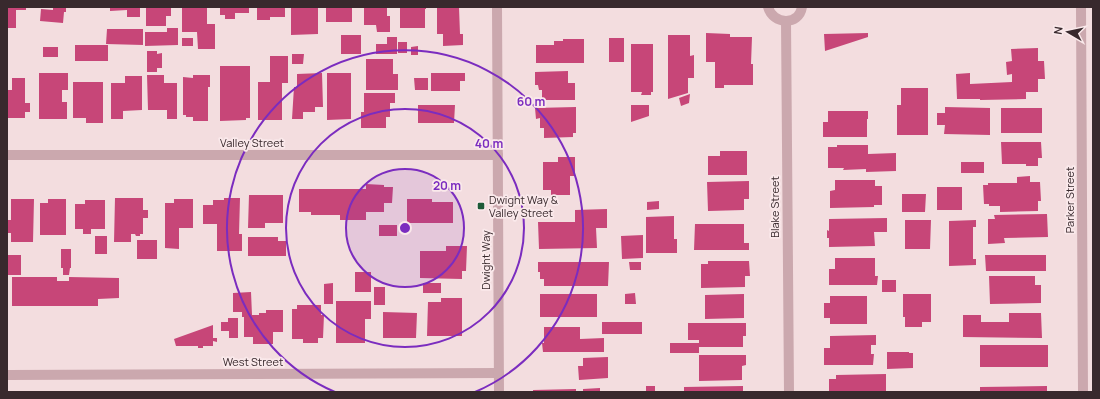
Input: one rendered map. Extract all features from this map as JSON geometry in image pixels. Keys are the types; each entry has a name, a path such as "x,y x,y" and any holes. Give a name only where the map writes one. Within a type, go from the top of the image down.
{"street":[{"name":"Dwight Way","path":"497,7 499,392"},
{"path":"768,7 771,14 775,18 786,22 796,18 802,7"},
{"name":"Parker Street","path":"1081,7 1083,392"},
{"name":"Blake Street","path":"786,22 789,392"},
{"name":"Valley Street","path":"7,155 498,155"},
{"name":"West Street","path":"7,375 499,373"}],"building":[{"path":"7,7 26,7 26,10 16,10 16,28 7,28"},
{"path":"53,7 66,7 63,23 40,21 41,9 53,10"},
{"path":"110,7 140,7 140,17 127,17 127,10 110,11"},
{"path":"146,7 171,7 171,16 166,16 166,26 146,26"},
{"path":"182,7 207,7 207,24 215,24 215,49 198,49 197,32 182,32"},
{"path":"220,7 249,7 249,13 235,13 235,19 225,19 225,15 220,15"},
{"path":"257,7 285,7 285,17 270,17 270,20 257,20"},
{"path":"291,7 318,7 318,34 291,35"},
{"path":"326,7 352,7 352,22 326,22"},
{"path":"364,7 387,7 387,16 390,16 390,32 377,32 376,25 364,25"},
{"path":"400,7 426,7 425,28 400,28"},
{"path":"437,7 459,7 460,34 463,34 463,45 443,46 443,34 437,34"},
{"path":"167,28 178,28 178,45 145,46 145,32 167,32"},
{"path":"107,29 143,29 143,45 106,44"},
{"path":"706,33 730,34 730,37 752,37 751,64 753,64 753,85 724,85 724,88 715,88 715,62 706,62"},
{"path":"868,33 868,37 825,51 824,34"},
{"path":"341,35 361,35 361,54 341,54"},
{"path":"668,35 690,35 690,56 694,55 694,78 688,78 688,93 668,99"},
{"path":"387,37 397,37 397,54 376,54 376,44 387,44"},
{"path":"182,38 193,38 193,46 182,46"},
{"path":"609,38 624,38 624,62 609,62"},
{"path":"563,39 584,39 584,63 536,63 536,45 554,45 554,41 563,41"},
{"path":"398,42 407,42 407,53 398,53"},
{"path":"631,44 653,44 653,92 651,92 651,95 641,95 642,92 631,92"},
{"path":"75,45 108,45 108,61 75,61"},
{"path":"418,46 418,55 411,55 411,47"},
{"path":"43,47 58,47 58,57 43,57"},
{"path":"1038,48 1038,61 1044,61 1045,79 1038,79 1038,92 1026,92 1026,99 957,99 956,74 970,73 970,84 1012,82 1012,74 1007,75 1006,62 1012,61 1011,49"},
{"path":"147,51 157,51 157,54 162,53 162,68 157,68 157,72 147,72"},
{"path":"292,54 304,54 303,64 292,64"},
{"path":"270,56 288,56 288,83 282,83 282,120 258,120 258,82 270,82"},
{"path":"366,59 393,59 393,74 398,74 398,90 366,90"},
{"path":"220,66 250,66 250,118 246,118 246,120 220,121"},
{"path":"568,71 568,83 575,83 575,100 542,100 542,90 539,90 538,85 535,85 535,72"},
{"path":"39,73 68,73 68,90 62,90 62,102 67,102 67,119 39,119"},
{"path":"322,73 323,107 315,107 315,112 303,112 303,119 292,119 294,87 297,87 297,74"},
{"path":"327,73 351,73 351,119 327,120"},
{"path":"431,73 465,73 465,81 460,81 460,91 431,91"},
{"path":"147,75 164,75 164,83 177,83 177,119 167,119 167,110 148,110"},
{"path":"193,75 210,75 210,87 208,87 208,121 193,121 193,117 186,117 186,115 183,115 183,77 193,78"},
{"path":"125,76 142,76 142,110 123,111 123,119 111,119 111,83 125,83"},
{"path":"12,78 25,78 25,103 30,103 30,112 25,112 25,118 7,118 7,90 12,90"},
{"path":"414,78 428,78 428,90 415,90"},
{"path":"73,82 103,82 103,123 86,123 86,118 73,118"},
{"path":"901,88 928,88 928,135 897,135 897,105 901,105"},
{"path":"364,93 395,93 395,103 390,103 390,117 386,117 386,128 361,128 361,112 364,112"},
{"path":"690,94 689,103 681,106 679,98"},
{"path":"418,105 455,105 454,123 418,123"},
{"path":"631,105 649,105 649,116 631,122"},
{"path":"576,107 576,133 573,133 573,137 544,138 544,128 540,128 540,118 536,119 535,108"},
{"path":"945,107 990,108 990,135 944,134 945,125 937,125 937,113 945,113"},
{"path":"1001,108 1042,108 1042,133 1001,133"},
{"path":"828,111 868,111 867,137 823,137 823,122 828,122"},
{"path":"1001,142 1041,142 1042,158 1038,158 1038,166 1026,166 1026,164 1002,164"},
{"path":"837,145 868,145 868,154 896,153 896,171 866,172 866,169 843,170 844,168 828,168 828,147 837,147"},
{"path":"720,151 747,151 747,175 708,175 708,156 720,156"},
{"path":"558,157 575,157 575,176 570,176 570,195 551,195 551,190 543,190 543,162 558,162"},
{"path":"961,162 984,162 984,173 961,173"},
{"path":"1030,176 1030,182 1040,182 1041,201 1038,201 1038,211 1000,212 1000,206 989,206 989,204 984,204 983,185 988,185 988,183 1017,183 1017,177"},
{"path":"835,180 875,180 875,186 882,186 882,205 874,205 874,207 830,208 830,191 835,190"},
{"path":"749,181 749,199 744,199 744,210 708,211 707,182"},
{"path":"366,184 393,187 392,203 384,203 384,212 366,212 366,220 340,220 340,215 311,215 311,212 299,212 299,189 366,189"},
{"path":"937,187 962,187 962,210 937,210"},
{"path":"902,194 926,194 925,212 902,212"},
{"path":"249,195 283,195 283,223 265,223 265,228 248,228"},
{"path":"115,198 143,198 143,210 148,210 148,218 143,218 143,234 136,236 135,234 131,234 131,242 114,242"},
{"path":"224,198 240,198 239,234 242,234 242,251 217,251 217,224 203,224 203,205 213,205 213,200 224,200"},
{"path":"11,199 34,199 33,242 11,242 11,233 7,233 7,220 11,220"},
{"path":"48,199 66,199 66,235 40,235 40,203 48,203"},
{"path":"174,199 193,199 193,228 179,228 179,249 165,248 165,203 174,203"},
{"path":"407,199 432,199 432,202 453,202 453,223 407,223"},
{"path":"85,200 105,200 105,229 91,229 91,234 83,234 83,229 75,229 75,204 85,204"},
{"path":"659,201 659,209 647,210 647,202"},
{"path":"607,209 607,228 596,228 597,248 539,249 538,222 575,222 575,210"},
{"path":"1047,214 1048,237 1004,238 1005,243 988,244 988,219 995,219 994,215"},
{"path":"674,216 674,239 677,239 677,253 646,253 646,217"},
{"path":"887,218 887,232 874,232 875,246 829,247 827,230 829,231 829,219"},
{"path":"905,220 931,220 930,249 905,249"},
{"path":"976,220 976,227 973,227 973,259 976,259 976,265 949,266 949,221"},
{"path":"695,224 744,224 744,243 749,243 749,250 694,250"},
{"path":"379,225 397,225 397,236 379,236"},
{"path":"643,235 643,258 622,259 621,236"},
{"path":"95,236 107,236 107,254 95,254"},
{"path":"248,237 278,237 278,241 286,241 286,256 248,256"},
{"path":"137,240 157,240 157,259 137,259"},
{"path":"446,246 467,246 466,271 462,271 462,279 420,278 420,251 446,251"},
{"path":"61,249 71,249 71,268 69,275 63,275 63,268 61,268"},
{"path":"7,255 21,255 21,275 7,275"},
{"path":"985,255 1046,255 1046,271 986,271"},
{"path":"835,258 875,258 875,276 878,276 877,285 829,285 829,269 835,269"},
{"path":"708,261 749,261 750,276 745,276 745,287 701,288 701,264 708,264"},
{"path":"538,262 609,262 608,286 544,286 544,279 540,279 540,272 538,272"},
{"path":"629,262 641,262 641,270 630,270"},
{"path":"355,272 371,272 371,292 355,292"},
{"path":"989,276 1035,276 1035,285 1041,285 1041,303 990,304"},
{"path":"12,277 57,277 57,281 69,281 69,277 119,278 119,298 98,299 98,306 12,306"},
{"path":"882,280 896,280 896,292 882,292"},
{"path":"333,283 333,304 324,304 324,284"},
{"path":"423,283 441,283 441,293 423,293"},
{"path":"374,287 385,287 385,305 374,305"},
{"path":"251,292 252,315 266,313 266,310 283,310 283,332 273,332 273,344 253,344 253,337 244,337 244,317 242,317 242,312 233,312 233,293"},
{"path":"635,293 636,304 625,304 625,294"},
{"path":"540,294 597,294 597,317 540,317"},
{"path":"744,294 744,318 705,319 705,295"},
{"path":"903,294 931,294 931,322 922,322 922,327 905,327 905,317 903,317"},
{"path":"830,296 867,296 867,324 830,324 830,318 824,318 824,303 830,303"},
{"path":"441,298 462,298 462,336 427,336 428,302 441,302"},
{"path":"336,301 371,301 371,319 365,319 365,343 336,343"},
{"path":"297,305 321,305 321,315 324,315 323,338 318,338 318,343 303,343 303,339 292,339 292,309 297,309"},
{"path":"383,312 417,313 416,338 383,338"},
{"path":"1009,313 1041,313 1042,338 963,337 963,315 981,315 981,322 1009,322"},
{"path":"228,318 238,318 238,338 229,338 229,331 221,331 221,322 228,322"},
{"path":"602,322 642,322 642,334 602,334"},
{"path":"688,323 746,323 746,336 743,336 743,347 699,347 699,353 670,353 670,343 699,343 699,340 688,340"},
{"path":"213,325 213,338 217,338 217,342 213,341 213,346 203,346 203,348 198,348 198,346 176,346 174,339"},
{"path":"544,327 580,327 580,339 604,338 604,352 543,352 542,343 544,343"},
{"path":"876,335 876,345 871,345 871,354 874,354 873,365 824,365 824,348 830,348 830,336"},
{"path":"980,345 1048,345 1048,367 980,367"},
{"path":"887,352 913,353 913,368 887,369"},
{"path":"699,355 746,355 746,365 742,366 742,380 699,381"},
{"path":"608,357 608,378 579,380 578,366 583,366 583,358"},
{"path":"886,374 886,392 829,392 829,379 836,379 836,375"},
{"path":"646,386 655,386 655,392 646,392"},
{"path":"743,386 743,392 684,392 684,387"},
{"path":"1047,386 1047,392 980,392 980,387"},
{"path":"600,388 600,392 583,392 583,389"},
{"path":"576,389 576,392 533,392 533,390"}],"place":[{"name":"Dwight Way & Valley Street","path":"481,206"}]}
